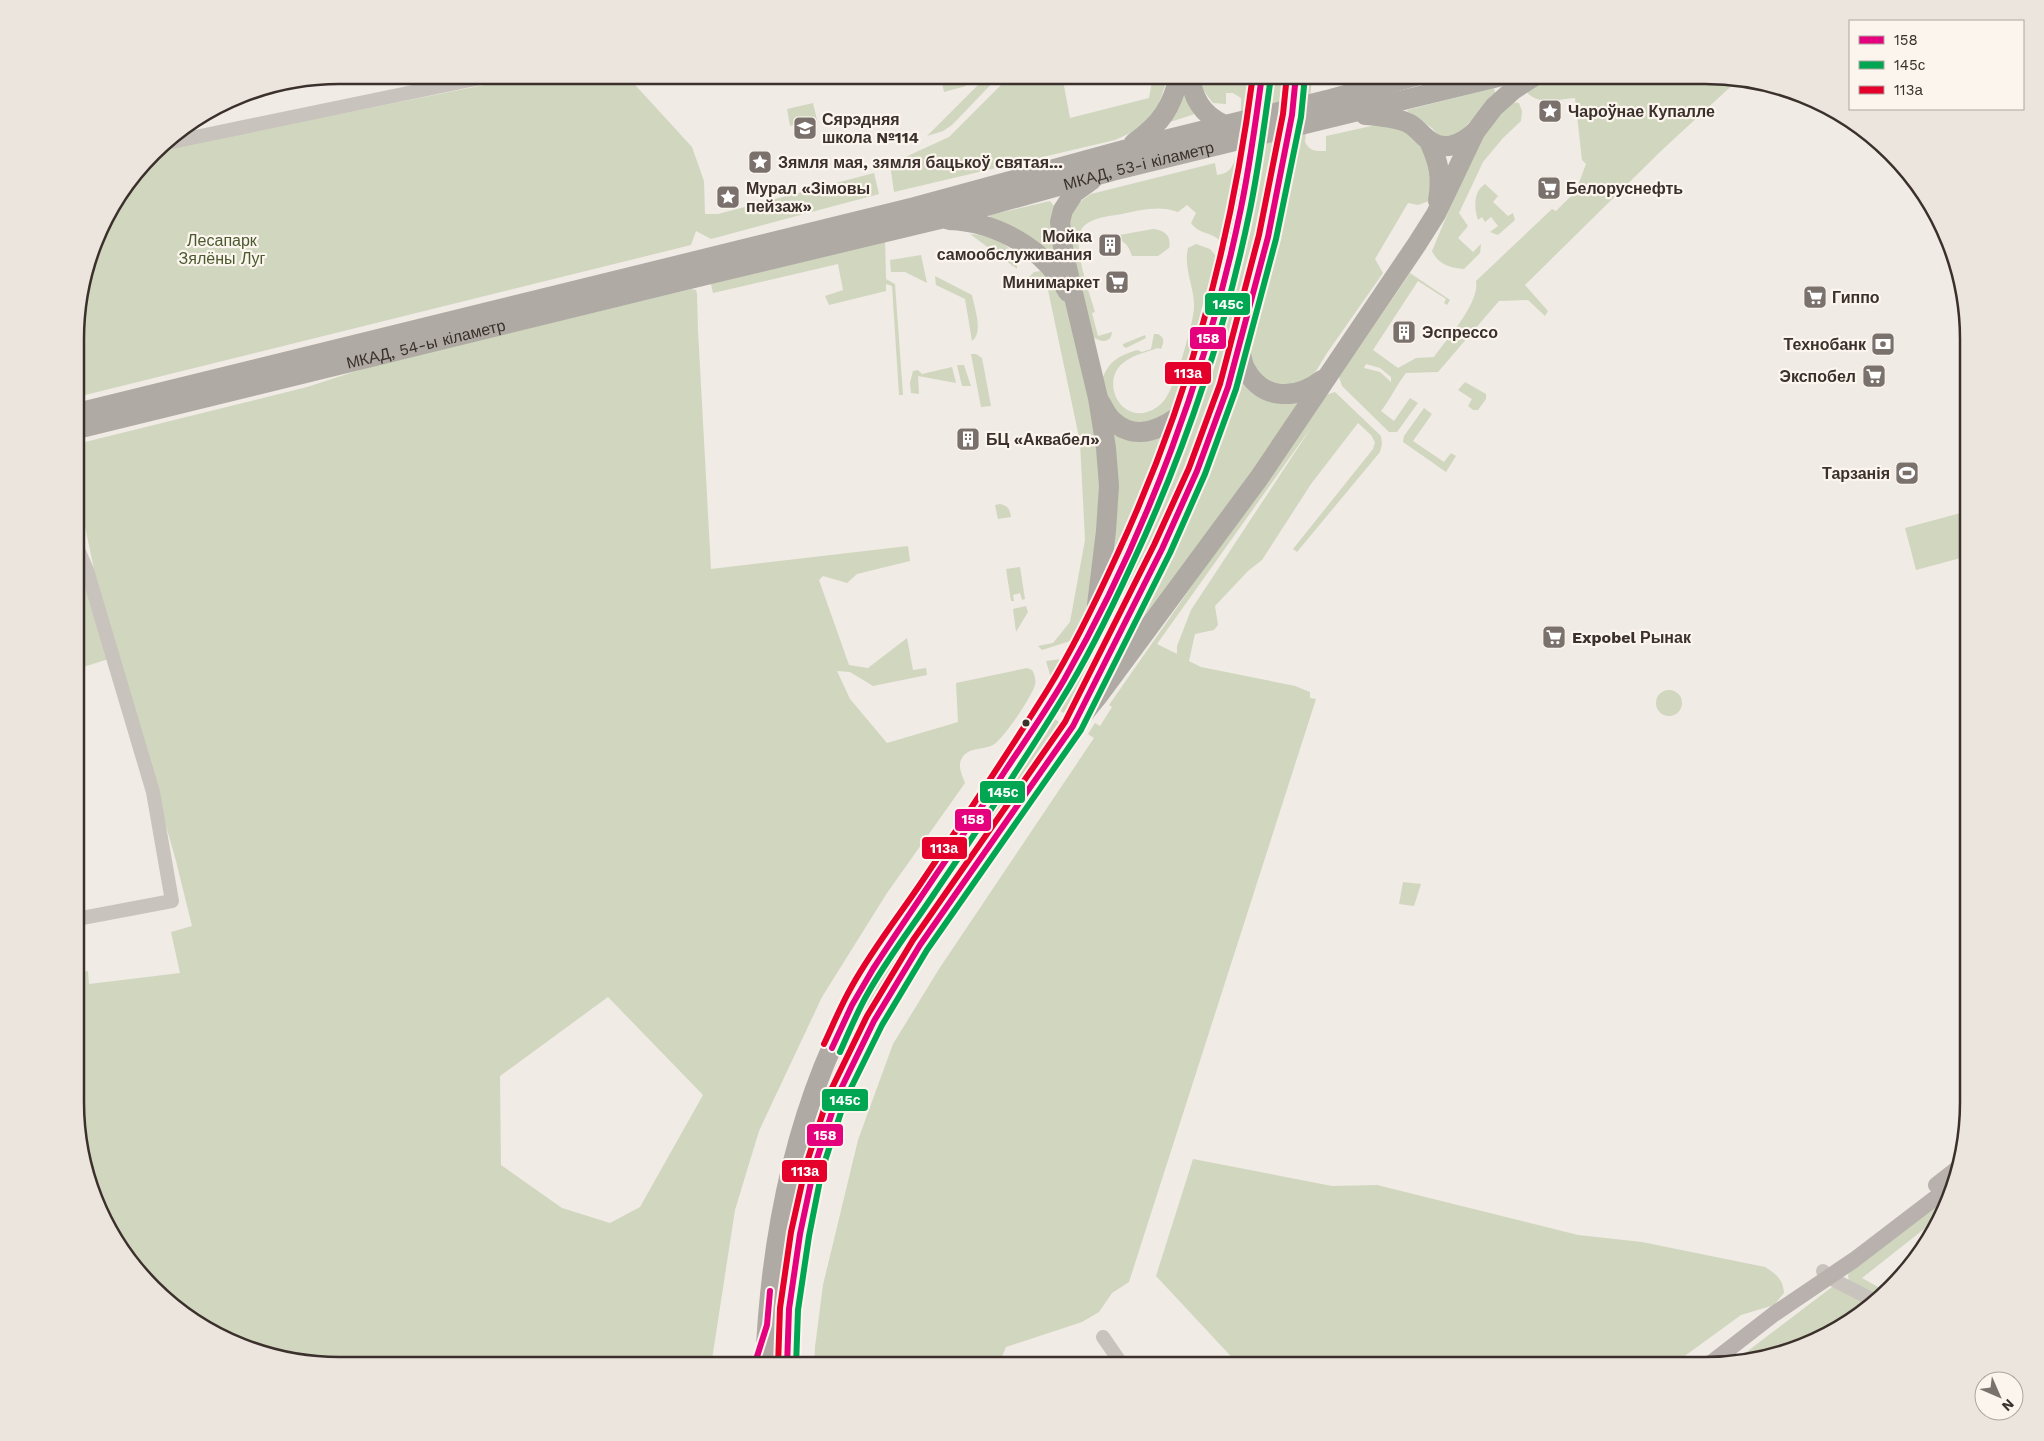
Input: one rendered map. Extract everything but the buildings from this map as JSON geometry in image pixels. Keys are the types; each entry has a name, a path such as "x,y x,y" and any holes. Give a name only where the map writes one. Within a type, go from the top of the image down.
{"highway":[{"path":"1124,150 1156,126 1169,107 1177,84"},
{"path":"1192,84 1193,94 1198,103 1208,115 1223,124"},
{"path":"765,1357 774,1258 792,1170 823,1068 865,982 1046,709 1092,626 1136,537 1161,479 1186,410 1225,280 1244,200 1256,131 1261,84"},
{"path":"1073,726 1162,549 1197,471 1228,387 1268,237 1292,115 1295,84"},
{"path":"1364,89 1373,84"},
{"name":"МКАД, 53-і кіламетр","path":"771,251 914,207 1223,124 1331,99 1383,84"},
{"name":"МКАД, 53-і кіламетр","path":"771,251 940,219 1112,171 1218,147 1473,84"},
{"path":"787,1357 789,1309 800,1234 814,1168 837,1097 874,1021 920,946 1073,726 1098,696 1259,478 1436,214 1475,132 1494,106 1523,84"},
{"path":"1337,117 1401,120 1411,124 1429,141 1442,147 1452,147 1466,140 1475,132"},
{"path":"1429,141 1440,165 1440,186 1436,214"},
{"path":"1092,626 1104,555 1109,486 1106,448 1098,398 1064,255 1060,222 1063,210 1074,193 1091,180 1112,171"},
{"path":"940,219 958,220 990,226 1004,232 1037,253 1055,271 1077,308"},
{"name":"МКАД, 54-ы кіламетр","path":"84,410 771,251"},
{"name":"МКАД, 54-ы кіламетр","path":"84,427 771,251"},
{"path":"1239,345 1244,366 1256,384 1270,392 1299,394 1326,378"},
{"path":"1098,398 1112,421 1131,431 1141,432 1160,428 1169,424 1186,410"},
{"path":"757,1357 767,1325"}],"main road":[{"path":"1826,1275 1950,1174"},
{"path":"1719,1357 1826,1275 1945,1190"}],"street":[{"path":"178,141 452,84"},
{"path":"84,562 153,792 172,901 84,918"},
{"path":"1826,1275 1869,1298"},
{"path":"1102,1336 1117,1357"}],"green space":[{"name":"Лесапарк Зялёны Луг","path":"488,84 634,84 692,147 704,181 705,214 718,214 874,173 879,194 711,239 696,231 691,245 84,395 84,322 92,273 97,257 110,226 136,183 158,158 169,148"},
{"path":"942,84 965,84 966,86 944,92"},
{"path":"979,84 991,84 952,125 943,131 927,136"},
{"path":"1002,84 1064,84 1070,118 1149,98 1151,84 1166,84 1156,111 1141,128 1115,140 894,192 890,164 949,137"},
{"path":"1200,84 1251,84 1246,154 1224,246 1212,235 1199,230 1191,223 1196,213 1187,205 1178,212 1164,209 1143,210 1103,217 1085,225 1080,232 1079,253 1095,312 1092,313 1098,336 1112,332 1110,339 1105,341 1099,340 1093,337 1076,277 1067,230 1068,220 1077,205 1091,194 1215,163 1217,175 1229,170 1234,162 1238,145 1241,98 1233,93 1226,93 1226,104 1213,103"},
{"path":"1272,84 1285,84 1270,181 1248,278 1216,383 1184,473 1136,584 1101,651 1064,713 1055,708 1205,381 1236,281 1258,183"},
{"path":"1303,84 1312,84 1305,142 1311,149 1326,151 1326,136 1376,125 1393,126 1416,138 1432,165 1429,201 1418,205 1408,203 1375,259 1383,273 1316,371 1306,382 1282,386 1260,379 1248,349 1279,235 1295,146"},
{"path":"1529,84 1732,85 1662,150 1525,285 1548,311 1545,316 1528,300 1499,301 1438,372 1406,373 1381,411 1394,421 1410,398 1418,403 1397,432 1389,432 1342,386 1339,377 1410,273 1450,300 1447,305 1444,303 1446,299 1418,281 1373,350 1398,368 1416,358 1434,357 1468,310 1476,290 1476,281 1552,209 1556,211 1576,191 1586,164 1582,160 1575,98 1540,100 1528,94 1524,88","holes":["1366,364 1380,368 1391,377 1391,382 1380,372 1364,368"]},
{"path":"1494,88 1495,93 1455,139 1439,137 1432,128 1407,110"},
{"path":"1183,93 1198,113 1170,122"},
{"path":"1511,102 1519,103 1522,111 1521,121 1503,138 1483,162 1459,213 1468,226 1458,238 1473,252 1481,244 1480,253 1464,269 1454,268 1441,262 1432,251 1481,134"},
{"path":"813,103 817,120 790,126 787,109"},
{"path":"1485,184 1498,196 1493,202 1508,216 1513,213 1515,220 1498,235 1490,232 1498,226 1491,217 1485,222 1482,217 1478,220 1475,205 1476,196"},
{"path":"1050,201 1054,206 1056,259 989,220 990,215"},
{"path":"1153,229 1164,232 1170,244 1169,248 1158,256 1132,256 1124,242 1108,237"},
{"path":"970,234 986,236 1008,247 1016,260 1017,269"},
{"path":"885,241 886,279 895,284 903,395 899,395 892,286 886,284 886,291 829,305 825,296 843,290 838,264 713,293 711,284"},
{"path":"1196,244 1210,249 1216,256 1216,267 1206,302 1204,324 1174,410 1167,418 1137,424 1113,413 1101,382 1110,364 1118,358 1137,350 1142,352 1151,349 1154,334 1158,334 1163,340 1161,349 1158,348 1140,354 1123,363 1117,369 1113,384 1117,399 1128,410 1136,413 1150,411 1165,400 1179,366 1193,316 1194,300 1187,255 1188,248"},
{"path":"921,255 927,283 905,272 891,272 890,260"},
{"path":"1041,271 1062,289 1099,430 1105,491 1088,608 1077,635 1070,641 1042,650 1038,646 1053,643 1070,622 1085,540 1080,442 1048,290 1029,277 1034,272"},
{"path":"935,276 972,295 978,326 976,337 972,341 965,299 936,285"},
{"path":"691,289 696,290 711,569 908,546 910,561 857,574 847,583 823,576 819,580 849,665 868,668 907,638 913,670 926,668 927,675 873,686 850,672 837,671 850,699 887,743 958,722 956,683 1027,668 1032,670 1035,676 1035,683 1028,699 1017,717 998,741 989,747 972,750 962,758 960,767 965,783 887,893 822,997 759,1131 735,1210 712,1357 322,1357 273,1349 226,1331 183,1305 158,1283 136,1258 118,1230 103,1200 92,1168 84,1119 84,972 88,971 89,984 180,973 171,932 192,926 176,861 118,656 84,667 84,574 88,581 94,569 84,522 84,442 307,387 372,366","holes":["608,997 703,1095 640,1207 610,1223 562,1208 501,1165 500,1076"]},
{"path":"1145,335 1146,338 1126,348 1123,346 1123,344"},
{"path":"971,354 976,354 982,358 991,406 981,407"},
{"path":"957,365 964,365 971,386 962,386"},
{"path":"952,367 956,383 918,376 919,394 911,393 910,383 913,371 918,370 922,374"},
{"path":"1238,375 1307,395 1122,652"},
{"path":"1465,382 1486,394 1486,399 1478,410 1473,410 1468,406 1472,399 1458,390"},
{"path":"1335,392 1381,436 1380,452 1297,552 1293,549 1373,449 1375,442 1371,435 1358,423 1311,484 1262,560 1248,571 1215,606 1218,625 1214,630 1195,634 1189,661 1201,667 1295,686 1310,692 1310,698 1316,699 1129,1282 1112,1293 1099,1312 1082,1322 1006,1347 1002,1357 814,1357 823,1285 858,1140 893,1044 939,969 1094,738 1088,734 1095,723 1100,726 1112,707 1109,705 1325,395","holes":["1313,425 1191,610 1177,646 1177,654 1157,644"]},
{"path":"1424,408 1432,414 1413,441 1444,462 1451,453 1456,456 1446,472 1403,442 1404,436"},
{"path":"1111,432 1164,436 1150,478 1110,567"},
{"path":"1000,504 1008,508 1011,517 998,519 995,505"},
{"path":"1960,513 1960,558 1916,570 1905,528"},
{"path":"1020,567 1025,599 1022,600 1020,593 1013,595 1014,601 1011,601 1006,569"},
{"path":"1026,606 1028,612 1016,632 1013,609"},
{"path":"1061,659 1051,678 1046,661"},
{"path":"1669,690 1678,694 1682,703 1678,712 1669,716 1660,712 1656,703 1660,694"},
{"path":"1051,716 1059,722 932,906 885,982 864,1021 855,1018 891,952"},
{"path":"1403,882 1421,884 1414,906 1399,904"},
{"path":"1193,1159 1332,1186 1377,1185 1578,1235 1642,1242 1765,1267 1778,1277 1784,1293 1774,1305 1741,1315 1683,1357 1232,1357 1156,1276"},
{"path":"1940,1202 1928,1226 1862,1278 1880,1288 1872,1295 1849,1282 1848,1275 1850,1270"},
{"path":"1832,1287 1865,1301 1833,1323 1803,1338 1771,1349 1744,1354"}],"transit line":[{"name":"113а","path":"824,1044 848,993 868,960 969,811 1058,673 1101,589 1143,497 1166,439 1204,321 1233,200 1252,84"},
{"name":"158","path":"832,1048 852,1005 873,969 1064,680 1122,568 1171,451 1211,330 1241,208 1261,84"},
{"name":"145с","path":"840,1052 860,1007 876,980 1000,797 1072,683 1108,616 1151,521 1186,435 1216,346 1240,256 1253,193 1270,84"},
{"name":"113а","path":"778,1357 780,1308 791,1232 806,1165 829,1094 867,1016 913,940 1065,722 1154,545 1189,468 1220,384 1259,235 1283,114 1286,84"},
{"name":"158","path":"787,1357 789,1309 800,1234 814,1168 837,1097 874,1021 920,945 1073,726 1162,549 1197,471 1228,387 1268,237 1292,115 1295,84"},
{"name":"145с","path":"796,1357 798,1310 809,1236 822,1170 845,1100 882,1025 927,950 1081,730 1170,553 1205,474 1236,389 1276,239 1301,117 1304,84"},
{"name":"158","path":"757,1357 767,1325 770,1291"}],"place":[{"name":"Чароўнае Купалле","path":"1550,111"},
{"name":"Сярэдняя школа №114","path":"805,128"},
{"name":"Зямля мая, зямля бацькоў святая...","path":"760,162"},
{"name":"Белоруснефть","path":"1549,188"},
{"name":"Мурал «Зімовы пейзаж»","path":"728,197"},
{"name":"Мойка самообслуживания","path":"1110,245"},
{"name":"Минимаркет","path":"1117,282"},
{"name":"Гиппо","path":"1815,297"},
{"name":"Эспрессо","path":"1404,332"},
{"name":"Технобанк","path":"1883,344"},
{"name":"Экспобел","path":"1874,376"},
{"name":"БЦ «Аквабел»","path":"968,439"},
{"name":"Тарзанія","path":"1907,473"},
{"name":"Expobel Рынак","path":"1554,637"}]}
